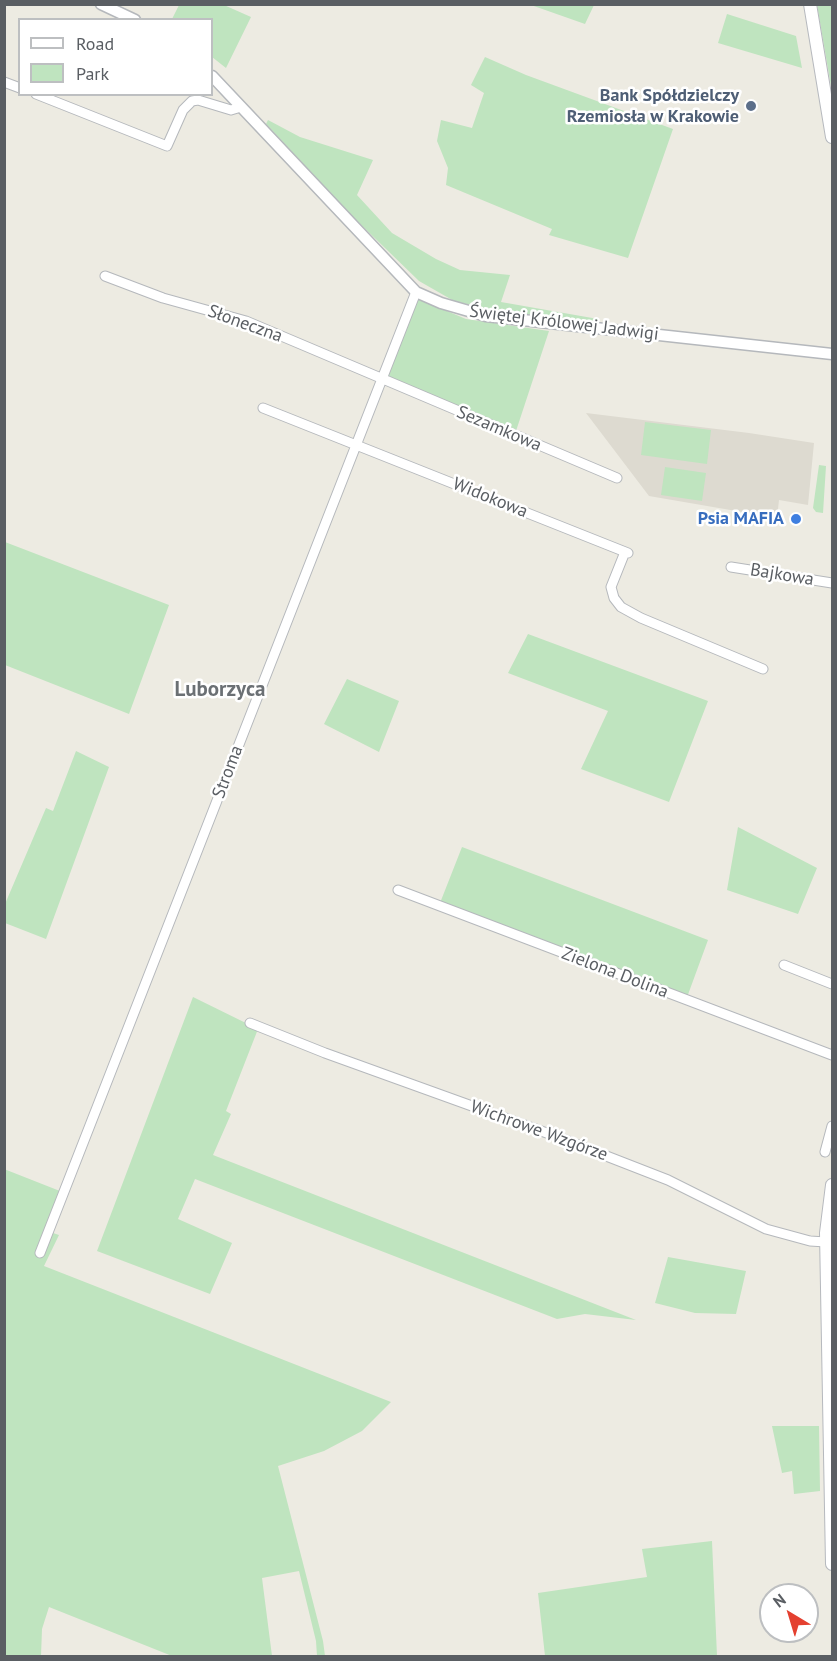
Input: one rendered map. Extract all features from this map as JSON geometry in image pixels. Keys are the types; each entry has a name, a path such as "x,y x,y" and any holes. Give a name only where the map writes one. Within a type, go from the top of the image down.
{"main road":[{"path":"810,4 832,137"},
{"path":"832,1185 826,1242 832,1564"}],"street":[{"path":"101,4 131,18"},
{"name":"Świętej Królowej Jadwigi","path":"213,77 416,292 441,303 486,316 832,354"},
{"path":"41,96 167,146 183,110 192,101 198,100 231,110 241,107"},
{"name":"Słoneczna","path":"105,276 163,298 246,321 382,380"},
{"name":"Stroma","path":"40,1253 416,292"},
{"name":"Sezamkowa","path":"382,380 617,478"},
{"name":"Widokowa","path":"263,408 626,552 611,587 614,598 621,607 641,618 763,669"},
{"name":"Bajkowa","path":"731,567 832,583"},
{"name":"Zielona Dolina","path":"398,890 832,1055"},
{"path":"784,965 832,984"},
{"name":"Wichrowe Wzgórze","path":"250,1023 668,1180 766,1228 810,1241 826,1242"},
{"path":"825,1152 832,1126"}],"shaded area":[{"path":"586,413 814,443 808,505 779,500 777,518 649,496"}],"green space":[{"path":"179,5 224,5 251,17 226,68 213,58 213,18 172,18"},
{"path":"531,5 594,5 585,24"},
{"path":"817,5 832,5 832,92"},
{"path":"727,14 796,36 802,68 718,43"},
{"path":"485,57 526,75 673,129 628,258 549,235 552,229 446,185 448,168 437,141 441,120 472,128 484,93 471,85"},
{"path":"268,120 300,137 373,160 357,195 392,233 436,259 460,270 510,275 501,302 598,319 591,322 498,311 454,301 419,281 352,216 266,124"},
{"path":"418,299 466,319 549,331 516,431 388,377"},
{"path":"645,422 711,430 707,464 641,455"},
{"path":"819,465 826,466 823,513 816,512 813,508"},
{"path":"665,467 706,473 702,501 661,495"},
{"path":"5,542 169,605 129,714 5,665"},
{"path":"528,634 708,701 669,802 581,769 608,711 508,673"},
{"path":"347,679 399,701 379,752 324,724"},
{"path":"76,751 109,767 46,939 5,923 5,904 46,808 53,811"},
{"path":"738,827 817,868 798,914 727,890"},
{"path":"462,847 708,940 686,1000 440,903"},
{"path":"193,997 258,1029 226,1111 231,1114 213,1155 636,1320 585,1314 557,1319 195,1179 178,1219 232,1243 210,1294 97,1251"},
{"path":"4,1169 65,1193 50,1232 59,1235 44,1266 391,1402 362,1431 324,1451 278,1466 325,1656 317,1656 316,1641 299,1571 262,1578 272,1656 172,1656 49,1607 42,1629 41,1656 5,1656"},
{"path":"668,1257 746,1271 736,1314 695,1313 655,1303"},
{"path":"772,1426 819,1426 820,1491 794,1494 792,1471 782,1473"},
{"path":"712,1541 717,1656 545,1656 538,1593 647,1577 642,1549"}],"place":[{"name":"Bank Spółdzielczy Rzemiosła w Krakowie","path":"751,106"},
{"name":"Psia MAFIA","path":"796,519"}],"district":[{"name":"Luborzyca","path":"220,690"}]}
